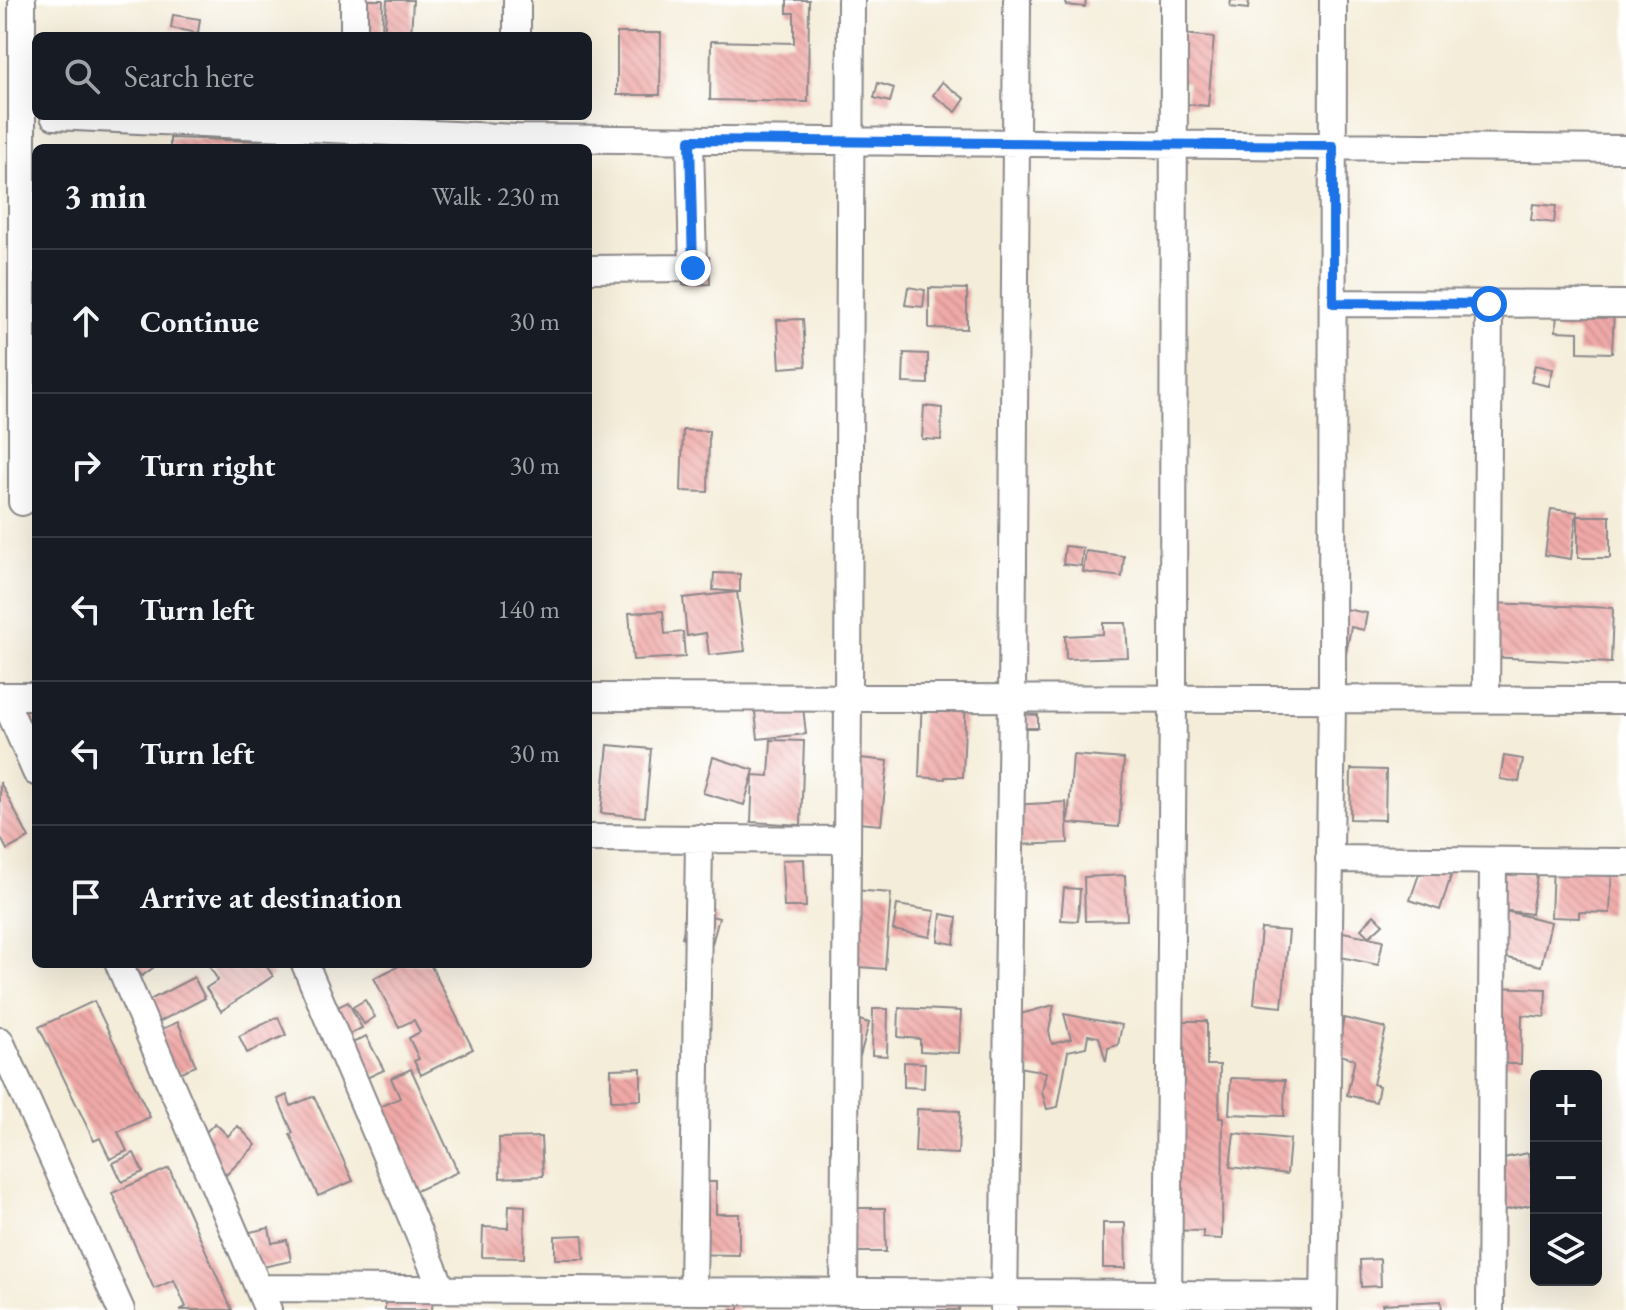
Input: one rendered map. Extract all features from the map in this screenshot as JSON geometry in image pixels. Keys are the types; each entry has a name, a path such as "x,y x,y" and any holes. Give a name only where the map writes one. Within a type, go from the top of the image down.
{"street":[{"path":"19,502 29,273 19,114 22,0"},
{"path":"354,0 354,32"},
{"path":"517,0 517,32"},
{"path":"844,1291 851,0"},
{"path":"1004,1301 1017,0"},
{"path":"1168,1302 1174,0"},
{"path":"121,968 263,1299 442,1289 844,1291 1004,1301 1324,1302 1332,699 1333,0"},
{"path":"133,120 352,131 517,127 690,140 1626,149"},
{"path":"592,269 693,268 690,140"},
{"path":"1333,303 1626,304"},
{"path":"1486,699 1489,304"},
{"path":"32,696 2,696 32,763"},
{"path":"592,697 1626,700"},
{"path":"592,838 847,840"},
{"path":"693,1291 699,838"},
{"path":"1329,859 1626,862"},
{"path":"1490,1310 1493,861"},
{"path":"307,968 442,1289"},
{"path":"0,1041 121,1310"}],"building":[{"path":"358,0 383,0 382,32 357,32"},
{"path":"387,0 413,0 411,32 384,32"},
{"path":"787,0 809,0 808,102 710,100 711,41 794,43 794,13 787,13"},
{"path":"1067,0 1086,0 1085,7 1066,5"},
{"path":"1231,0 1249,0 1248,9 1230,7"},
{"path":"173,15 200,19 198,32 171,28"},
{"path":"617,33 661,33 660,95 617,95"},
{"path":"1172,33 1214,37 1208,106 1186,104 1188,82 1168,80"},
{"path":"942,82 965,99 956,112 933,95"},
{"path":"878,83 894,88 890,102 874,98"},
{"path":"170,138 261,141 261,144 170,144"},
{"path":"1533,204 1556,206 1554,223 1531,220"},
{"path":"709,257 710,284 683,285 682,258"},
{"path":"908,287 925,290 923,307 905,305"},
{"path":"929,288 967,289 967,329 929,328"},
{"path":"1557,308 1614,311 1612,353 1578,352 1578,332 1556,331"},
{"path":"803,319 806,366 780,368 777,320"},
{"path":"904,353 928,354 928,384 903,383"},
{"path":"1535,365 1553,369 1549,386 1531,382"},
{"path":"924,406 942,408 941,440 922,439"},
{"path":"683,430 709,431 708,492 681,491"},
{"path":"1551,509 1577,512 1571,559 1545,555"},
{"path":"1578,516 1610,516 1610,558 1578,558"},
{"path":"1065,546 1083,548 1081,566 1063,564"},
{"path":"1086,551 1124,556 1122,577 1083,572"},
{"path":"714,573 740,574 740,592 713,590"},
{"path":"737,592 745,651 709,655 706,633 687,636 683,598"},
{"path":"1491,603 1613,608 1611,663 1489,657"},
{"path":"1329,606 1367,613 1364,630 1351,627 1345,659 1324,656"},
{"path":"663,611 665,634 683,632 685,657 633,660 629,613"},
{"path":"1103,623 1126,623 1128,657 1066,659 1065,636 1103,634"},
{"path":"922,694 966,696 963,777 919,777"},
{"path":"802,698 806,734 758,739 754,703"},
{"path":"32,704 32,738 28,740 10,706"},
{"path":"1017,714 1038,715 1038,728 1017,728"},
{"path":"771,740 804,741 801,825 751,822 753,775 769,776"},
{"path":"608,745 651,749 645,817 601,813"},
{"path":"1073,755 1124,759 1119,827 1068,823"},
{"path":"1504,756 1523,759 1519,782 1500,779"},
{"path":"713,757 754,770 744,805 703,793"},
{"path":"850,757 888,761 881,825 858,823"},
{"path":"1351,769 1386,770 1385,820 1350,819"},
{"path":"0,782 29,838 7,850 0,836"},
{"path":"1066,802 1068,843 1013,845 1011,805"},
{"path":"804,859 806,907 784,907 782,860"},
{"path":"1424,860 1453,870 1440,910 1410,900"},
{"path":"1553,863 1612,866 1610,913 1579,912 1579,918 1551,917"},
{"path":"1497,870 1537,875 1531,914 1501,910 1551,922 1541,966 1487,953"},
{"path":"1125,875 1127,920 1085,921 1084,877"},
{"path":"1064,888 1080,889 1078,921 1061,920"},
{"path":"853,890 891,893 885,969 847,966"},
{"path":"897,905 935,911 930,937 893,930"},
{"path":"689,910 719,918 712,944 682,937"},
{"path":"941,914 957,917 954,944 938,941"},
{"path":"1374,915 1383,924 1369,937 1361,929"},
{"path":"1261,929 1289,931 1282,1007 1254,1004"},
{"path":"1333,930 1383,940 1378,965 1327,954"},
{"path":"136,968 153,968 142,976"},
{"path":"210,968 268,968 273,976 221,1011 206,988 218,980"},
{"path":"395,968 432,968 473,1049 421,1075 414,1061 419,1059 409,1038 420,1032 414,1020 399,1027 374,978"},
{"path":"194,977 205,998 153,1025 142,1004"},
{"path":"1492,987 1546,989 1545,1017 1522,1015 1521,1064 1498,1064"},
{"path":"365,1000 375,1017 364,1024 353,1007"},
{"path":"94,1001 150,1117 118,1132 127,1151 110,1159 100,1138 94,1141 39,1027"},
{"path":"348,1002 362,1028 336,1040 323,1014"},
{"path":"1054,1005 1049,1031 1052,1044 1071,1039 1064,1014 1122,1025 1118,1045 1108,1048 1106,1062 1099,1037 1088,1035 1086,1047 1068,1051 1058,1107 1047,1109 1042,1092 1046,1072 1018,1067 1013,1016"},
{"path":"899,1008 961,1011 959,1053 920,1051 920,1039 898,1037"},
{"path":"873,1009 888,1009 887,1056 872,1055"},
{"path":"278,1017 286,1035 247,1053 239,1036"},
{"path":"853,1018 869,1023 860,1056 844,1052"},
{"path":"1344,1018 1386,1028 1373,1084 1379,1086 1376,1102 1347,1095 1355,1059 1336,1054"},
{"path":"1167,1021 1207,1021 1207,1065 1220,1065 1222,1239 1203,1238 1203,1231 1164,1230"},
{"path":"178,1022 196,1066 170,1077 153,1033"},
{"path":"366,1036 384,1070 360,1081 343,1048"},
{"path":"904,1062 925,1063 924,1088 904,1087"},
{"path":"641,1068 641,1100 611,1101 611,1069"},
{"path":"411,1069 458,1172 407,1195 367,1113 400,1098 391,1078"},
{"path":"1231,1078 1285,1080 1284,1116 1229,1114"},
{"path":"287,1095 291,1106 314,1096 353,1181 318,1196 278,1099"},
{"path":"917,1109 960,1111 958,1154 915,1152"},
{"path":"215,1123 228,1136 238,1126 256,1145 226,1175 204,1152 213,1144 204,1134"},
{"path":"1234,1133 1290,1139 1287,1174 1230,1167"},
{"path":"541,1137 543,1176 500,1178 499,1138"},
{"path":"134,1153 143,1172 122,1182 113,1163"},
{"path":"1528,1153 1530,1205 1499,1211 1489,1161"},
{"path":"169,1168 232,1310 180,1310 186,1307 174,1280 154,1289 112,1193"},
{"path":"682,1182 716,1182 716,1214 739,1214 739,1255 681,1254"},
{"path":"509,1205 525,1206 524,1258 482,1257 483,1227 508,1228"},
{"path":"850,1208 885,1208 886,1252 851,1252"},
{"path":"1103,1223 1125,1223 1126,1268 1103,1268"},
{"path":"269,1228 272,1243 287,1240 291,1261 258,1268 250,1232"},
{"path":"583,1235 584,1259 555,1259 555,1236"},
{"path":"1380,1259 1381,1286 1361,1287 1360,1260"},
{"path":"916,1293 960,1301 959,1310 913,1310"},
{"path":"385,1294 433,1297 432,1310 385,1310"},
{"path":"718,1298 740,1300 739,1310 717,1310"},
{"path":"863,1298 889,1299 889,1310 863,1310"},
{"path":"1441,1301 1442,1310 1383,1310 1382,1304"}],"route":[{"path":"693,268 690,140 1333,146 1333,303 1489,304"}]}
